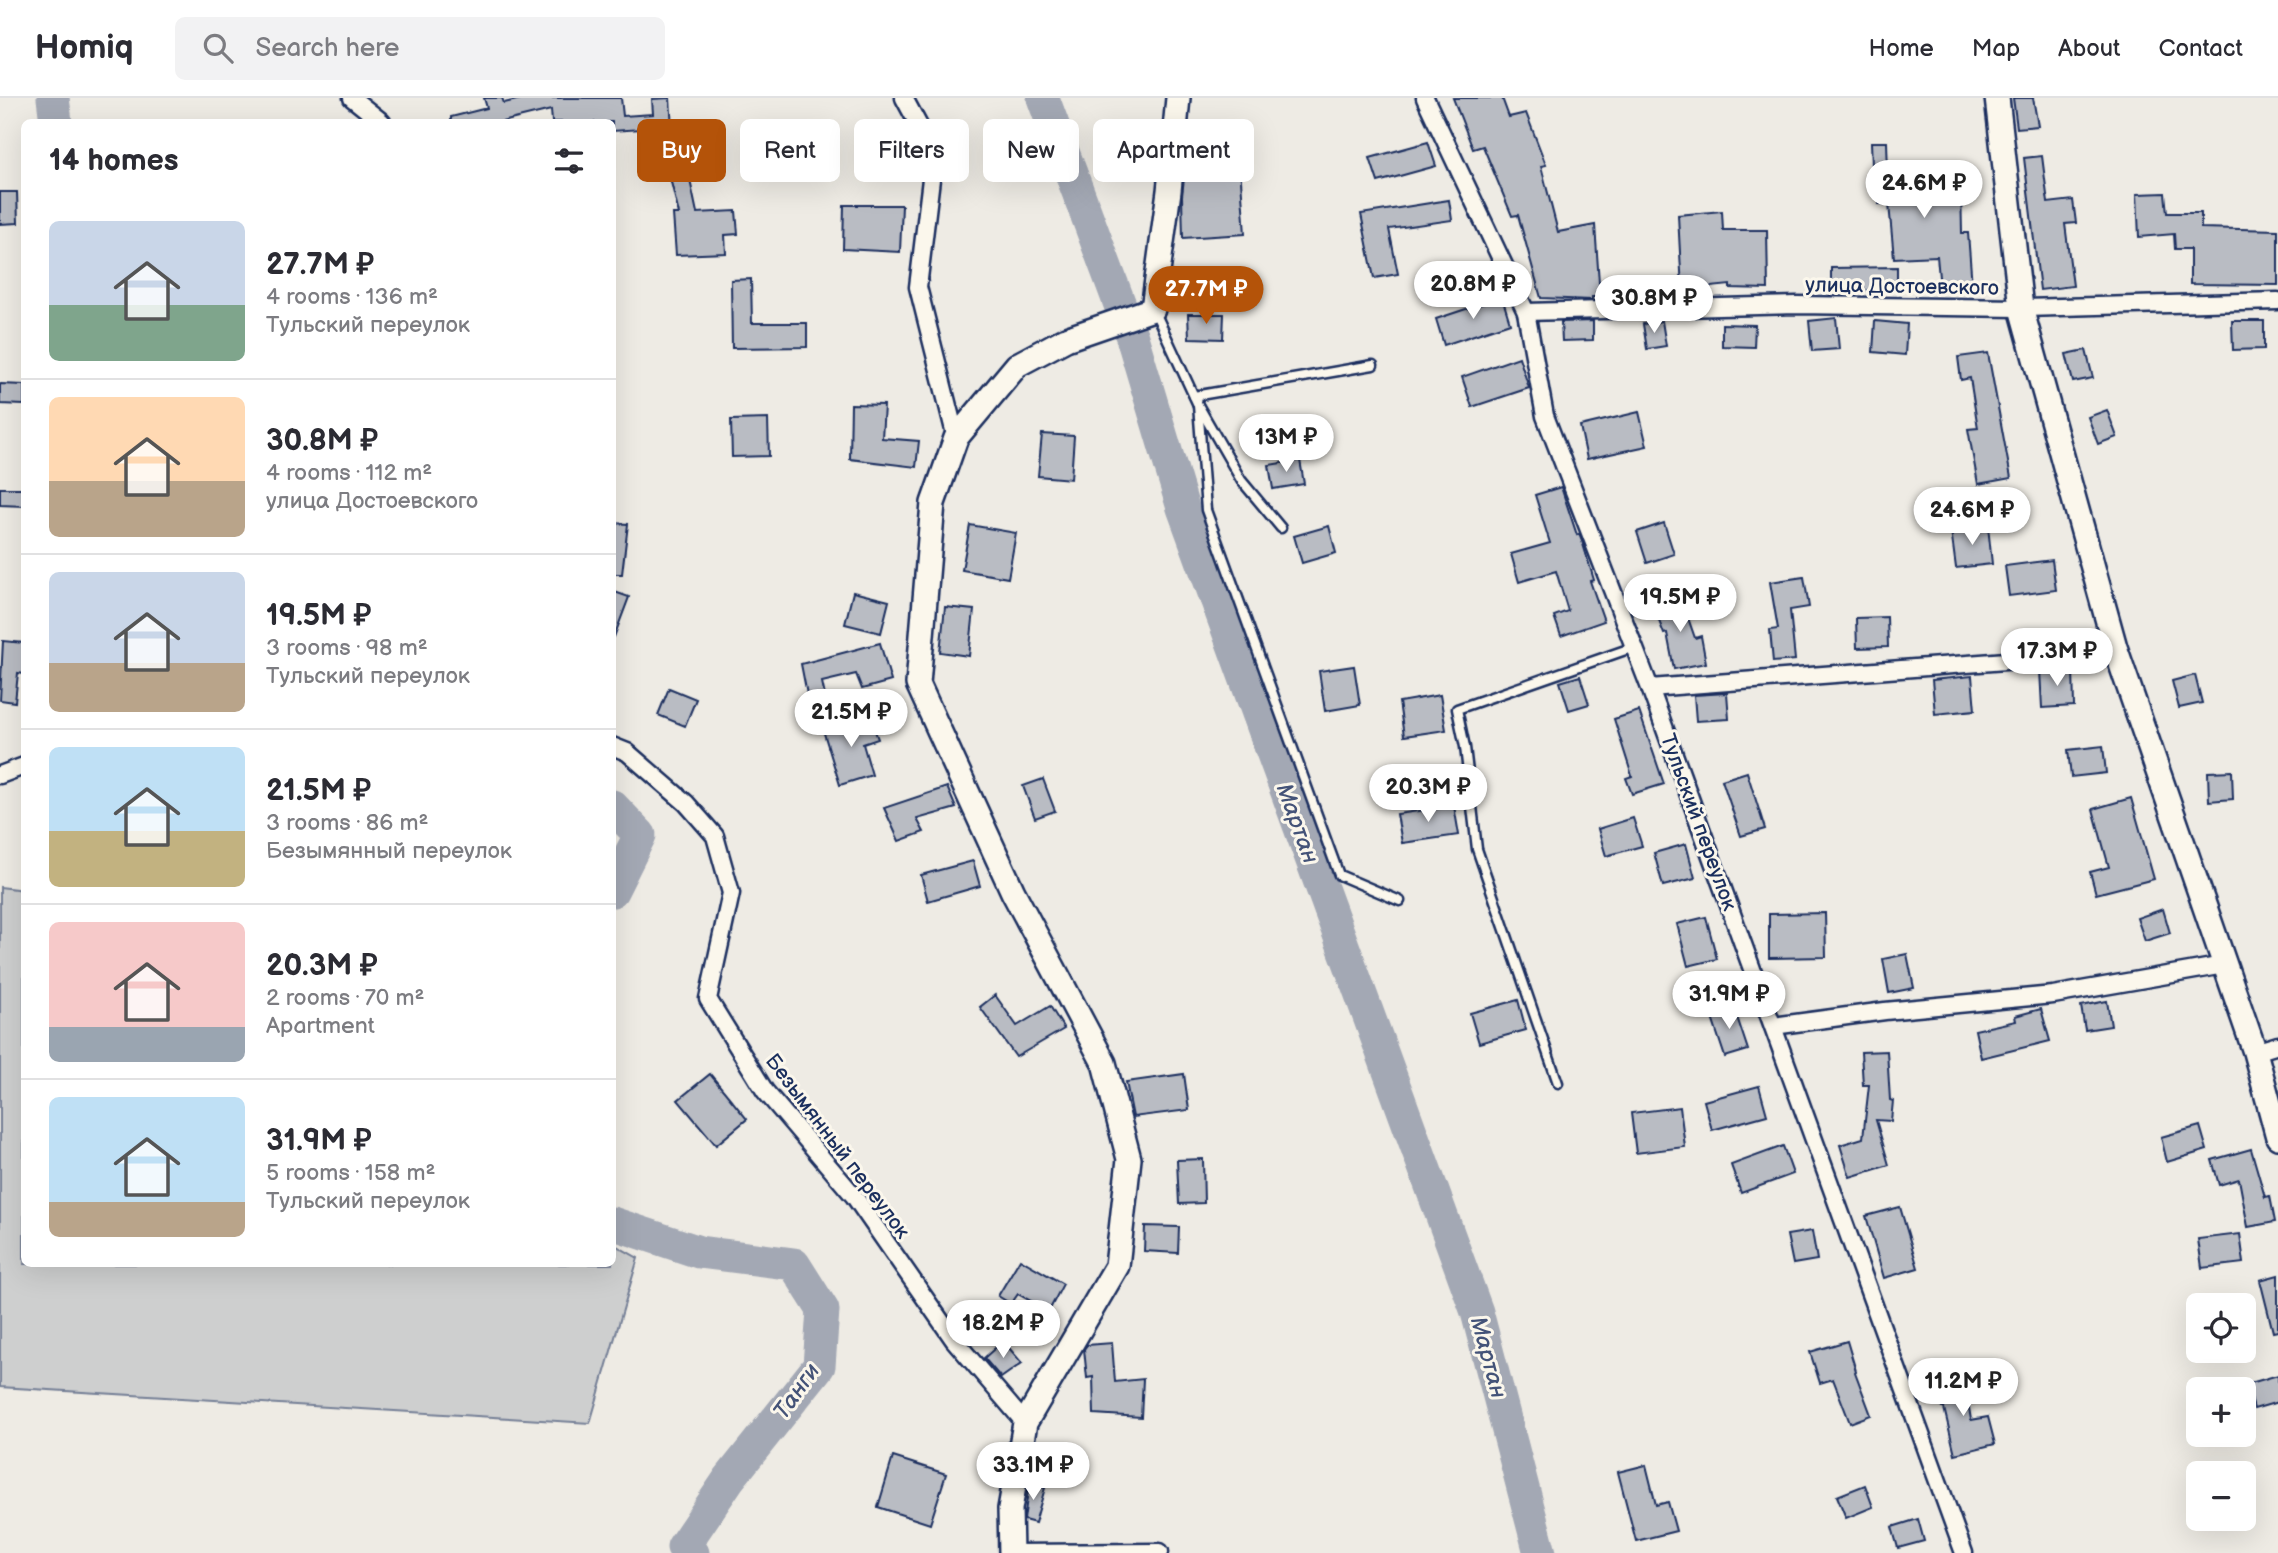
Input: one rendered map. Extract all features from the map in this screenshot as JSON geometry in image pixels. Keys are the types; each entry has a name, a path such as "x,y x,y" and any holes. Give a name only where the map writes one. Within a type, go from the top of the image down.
{"street":[{"path":"352,98 378,119"},
{"path":"904,98 934,154 918,287 956,438"},
{"path":"1160,1552 1011,1553 1010,1509 1025,1423 1117,1266 1129,1158 1104,1063 1013,892 918,684 933,503 956,438 1017,365 1066,340 1153,309 1178,98"},
{"name":"Тульский переулок","path":"1425,98 1526,312 1545,416 1650,688 1964,1553"},
{"path":"1997,98 2021,308 2115,648 2255,1052 2278,1137"},
{"name":"улица Достоевского","path":"1526,312 1796,305 2021,308 2278,302"},
{"path":"1650,688 2086,655 2115,648"},
{"name":"Безымянный переулок","path":"616,748 627,752 686,803 715,836 731,892 708,999 765,1090 854,1196 954,1340 1025,1423"},
{"path":"0,775 21,767"},
{"path":"1773,1026 1885,1010 2053,995 2224,965"},
{"path":"2255,1052 2278,1045"}],"lane":[{"path":"1153,309 1196,401 1241,480 1281,528"},
{"path":"1196,401 1373,365"},
{"path":"1196,401 1206,510 1339,875 1400,901"},
{"path":"1558,1083 1477,849 1465,747 1457,709 1634,647"}],"shaded area":[{"path":"0,887 21,890 21,1267 616,1267 616,1246 638,1258 590,1423 0,1387"}],"building":[{"path":"484,98 502,98 504,103 525,98 621,98 623,116 653,114 652,99 670,98 671,119 637,119 637,129 616,131 616,119 552,119 551,110 514,119 451,117 487,108"},
{"path":"1453,98 1502,98 1509,117 1526,113 1546,165 1541,166 1558,232 1595,225 1600,297 1592,297 1592,300 1541,298 1518,215 1512,216 1483,146 1473,149"},
{"path":"2013,98 2033,98 2038,126 2017,128"},
{"path":"1428,142 1436,166 1378,182 1370,158"},
{"path":"1871,142 1887,142 1888,172 1917,170 1918,190 1961,187 1962,233 1968,233 1972,286 1940,288 1937,256 1894,258 1889,204 1879,204 1879,189 1873,189"},
{"path":"2042,156 2048,203 2073,200 2076,223 2065,224 2073,286 2040,290 2024,158"},
{"path":"671,182 690,182 697,213 736,211 738,234 725,235 726,253 676,255 673,214 679,214"},
{"path":"1184,182 1241,182 1245,234 1183,238"},
{"path":"0,192 17,192 18,223 0,224"},
{"path":"2165,193 2167,213 2201,213 2201,228 2278,230 2278,285 2190,284 2190,249 2175,249 2174,234 2139,237 2137,194"},
{"path":"1449,200 1452,220 1389,229 1398,274 1374,278 1361,214"},
{"path":"844,205 902,205 900,252 843,249"},
{"path":"1722,211 1723,230 1767,230 1768,289 1730,288 1730,285 1682,290 1678,215"},
{"path":"1897,267 1897,290 1831,291 1831,268"},
{"path":"751,279 752,323 807,323 807,347 732,348 731,280"},
{"path":"1502,297 1510,323 1444,345 1436,319"},
{"path":"1188,314 1224,314 1223,339 1189,338"},
{"path":"1836,318 1839,349 1812,351 1809,321"},
{"path":"1593,321 1593,340 1562,341 1561,322"},
{"path":"1662,321 1666,346 1647,349 1643,324"},
{"path":"1875,321 1907,324 1905,355 1873,352"},
{"path":"2232,321 2264,321 2264,349 2233,350"},
{"path":"1722,324 1755,325 1754,347 1722,346"},
{"path":"2086,350 2093,378 2073,382 2066,354"},
{"path":"1988,353 2011,478 1978,484 1968,429 1978,428 1970,378 1961,380 1958,357"},
{"path":"1519,357 1529,388 1472,407 1462,377"},
{"path":"0,384 21,385 21,405 0,404"},
{"path":"851,404 884,405 882,438 919,441 916,467 850,459"},
{"path":"2107,410 2117,437 2098,444 2088,417"},
{"path":"1639,412 1647,446 1587,459 1580,426"},
{"path":"768,419 769,456 732,457 731,420"},
{"path":"1042,434 1074,436 1071,479 1038,476"},
{"path":"1300,460 1304,484 1273,489 1269,465"},
{"path":"1561,487 1577,535 1579,534 1583,544 1594,580 1590,581 1604,621 1561,636 1554,616 1568,611 1556,571 1519,582 1511,554 1550,543 1535,495"},
{"path":"0,488 21,488 21,506 0,505"},
{"path":"616,523 628,524 622,574 616,574"},
{"path":"1664,523 1674,554 1647,563 1637,532"},
{"path":"970,525 1016,533 1008,578 962,570"},
{"path":"1329,526 1336,553 1302,563 1294,536"},
{"path":"1988,526 1992,564 1956,568 1951,530"},
{"path":"2052,560 2056,590 2009,596 2005,566"},
{"path":"1804,577 1809,607 1790,610 1795,660 1773,662 1770,630 1778,629 1770,582"},
{"path":"616,592 629,597 616,632"},
{"path":"853,592 889,601 881,633 845,624"},
{"path":"1680,595 1695,638 1701,636 1706,663 1674,669 1667,633 1664,634 1653,605"},
{"path":"945,607 974,610 969,656 940,652"},
{"path":"1887,617 1888,647 1857,648 1856,618"},
{"path":"3,641 21,643 21,674 18,673 15,702 0,700"},
{"path":"880,643 891,681 862,689 856,674 822,682 828,710 811,715 801,664"},
{"path":"1354,666 1360,705 1325,711 1319,671"},
{"path":"2073,669 2074,706 2042,708 2040,670"},
{"path":"2195,675 2202,703 2179,708 2172,681"},
{"path":"1580,676 1589,704 1569,710 1560,682"},
{"path":"1972,676 1975,710 1935,714 1932,680"},
{"path":"669,688 696,699 685,726 658,715"},
{"path":"1727,693 1729,719 1696,721 1694,695"},
{"path":"1440,695 1446,730 1404,736 1399,702"},
{"path":"1639,711 1664,784 1632,794 1626,778 1632,776 1614,719"},
{"path":"870,717 878,739 863,744 872,775 840,785 823,730"},
{"path":"2103,746 2106,773 2071,777 2068,750"},
{"path":"2232,771 2233,799 2209,801 2208,772"},
{"path":"1747,772 1765,829 1741,836 1722,780"},
{"path":"1043,779 1055,811 1035,818 1023,786"},
{"path":"947,787 956,808 917,819 924,832 899,841 884,808"},
{"path":"2131,798 2154,879 2096,894 2090,872 2109,867 2093,809"},
{"path":"1454,806 1459,835 1402,843 1397,814"},
{"path":"1633,818 1642,846 1606,856 1598,829"},
{"path":"1686,844 1695,878 1663,886 1654,853"},
{"path":"973,861 980,886 928,901 921,875"},
{"path":"2163,909 2170,933 2145,941 2137,918"},
{"path":"1825,913 1826,957 1769,958 1769,914"},
{"path":"1706,917 1717,959 1688,966 1677,924"},
{"path":"1907,954 1914,988 1889,993 1883,959"},
{"path":"995,995 1017,1026 1050,1006 1064,1029 1016,1057 980,1007"},
{"path":"1518,1000 1526,1030 1479,1043 1470,1013"},
{"path":"2107,1001 2111,1026 2085,1030 2081,1006"},
{"path":"1733,1005 1748,1050 1725,1057 1710,1012"},
{"path":"2041,1009 2050,1041 1981,1058 1975,1030 2016,1021 2015,1016"},
{"path":"1887,1051 1890,1100 1893,1101 1891,1121 1876,1120 1889,1165 1850,1177 1840,1145 1863,1138 1869,1085 1863,1085 1861,1052"},
{"path":"710,1074 747,1119 716,1145 678,1100"},
{"path":"1184,1074 1189,1110 1133,1117 1126,1082"},
{"path":"1759,1086 1767,1115 1712,1130 1704,1101"},
{"path":"1680,1107 1685,1147 1636,1153 1631,1113"},
{"path":"2200,1126 2207,1150 2167,1162 2161,1137"},
{"path":"1783,1146 1793,1174 1741,1193 1731,1165"},
{"path":"2251,1149 2265,1197 2270,1196 2275,1222 2248,1227 2239,1179 2219,1185 2212,1160"},
{"path":"1203,1159 1204,1203 1179,1204 1177,1160"},
{"path":"1900,1207 1918,1268 1884,1278 1866,1216"},
{"path":"1145,1226 1179,1227 1178,1253 1144,1251"},
{"path":"1812,1231 1817,1260 1793,1264 1787,1235"},
{"path":"2240,1234 2244,1263 2202,1268 2198,1239"},
{"path":"1020,1259 1063,1284 1049,1311 1018,1294 1011,1304 998,1296"},
{"path":"2278,1275 2278,1331 2273,1332 2260,1280"},
{"path":"1003,1341 1022,1363 1001,1378 984,1358"},
{"path":"1847,1341 1871,1415 1850,1423 1833,1379 1820,1383 1810,1352"},
{"path":"1112,1343 1115,1382 1143,1379 1141,1417 1094,1414 1093,1377 1087,1378 1084,1349 1087,1345"},
{"path":"2278,1375 2278,1402 2256,1408 2256,1381"},
{"path":"1964,1377 1971,1420 1988,1417 1995,1444 1955,1454 1937,1382"},
{"path":"893,1457 946,1474 930,1524 878,1507"},
{"path":"1646,1465 1656,1505 1668,1502 1676,1531 1636,1541 1618,1472"},
{"path":"1029,1483 1045,1488 1035,1523 1024,1520"},
{"path":"1865,1485 1873,1507 1846,1518 1837,1496"},
{"path":"1918,1519 1924,1541 1898,1548 1892,1527"}],"waterway":[{"name":"Танги","path":"53,98 56,119"},
{"name":"Мартан","path":"1043,98 1132,337 1183,508 1477,1312 1540,1553"},
{"name":"Танги","path":"616,810 640,835 616,883"},
{"name":"Танги","path":"616,1224 699,1252 794,1264 823,1310 819,1366 729,1479 683,1547 693,1553"}]}
